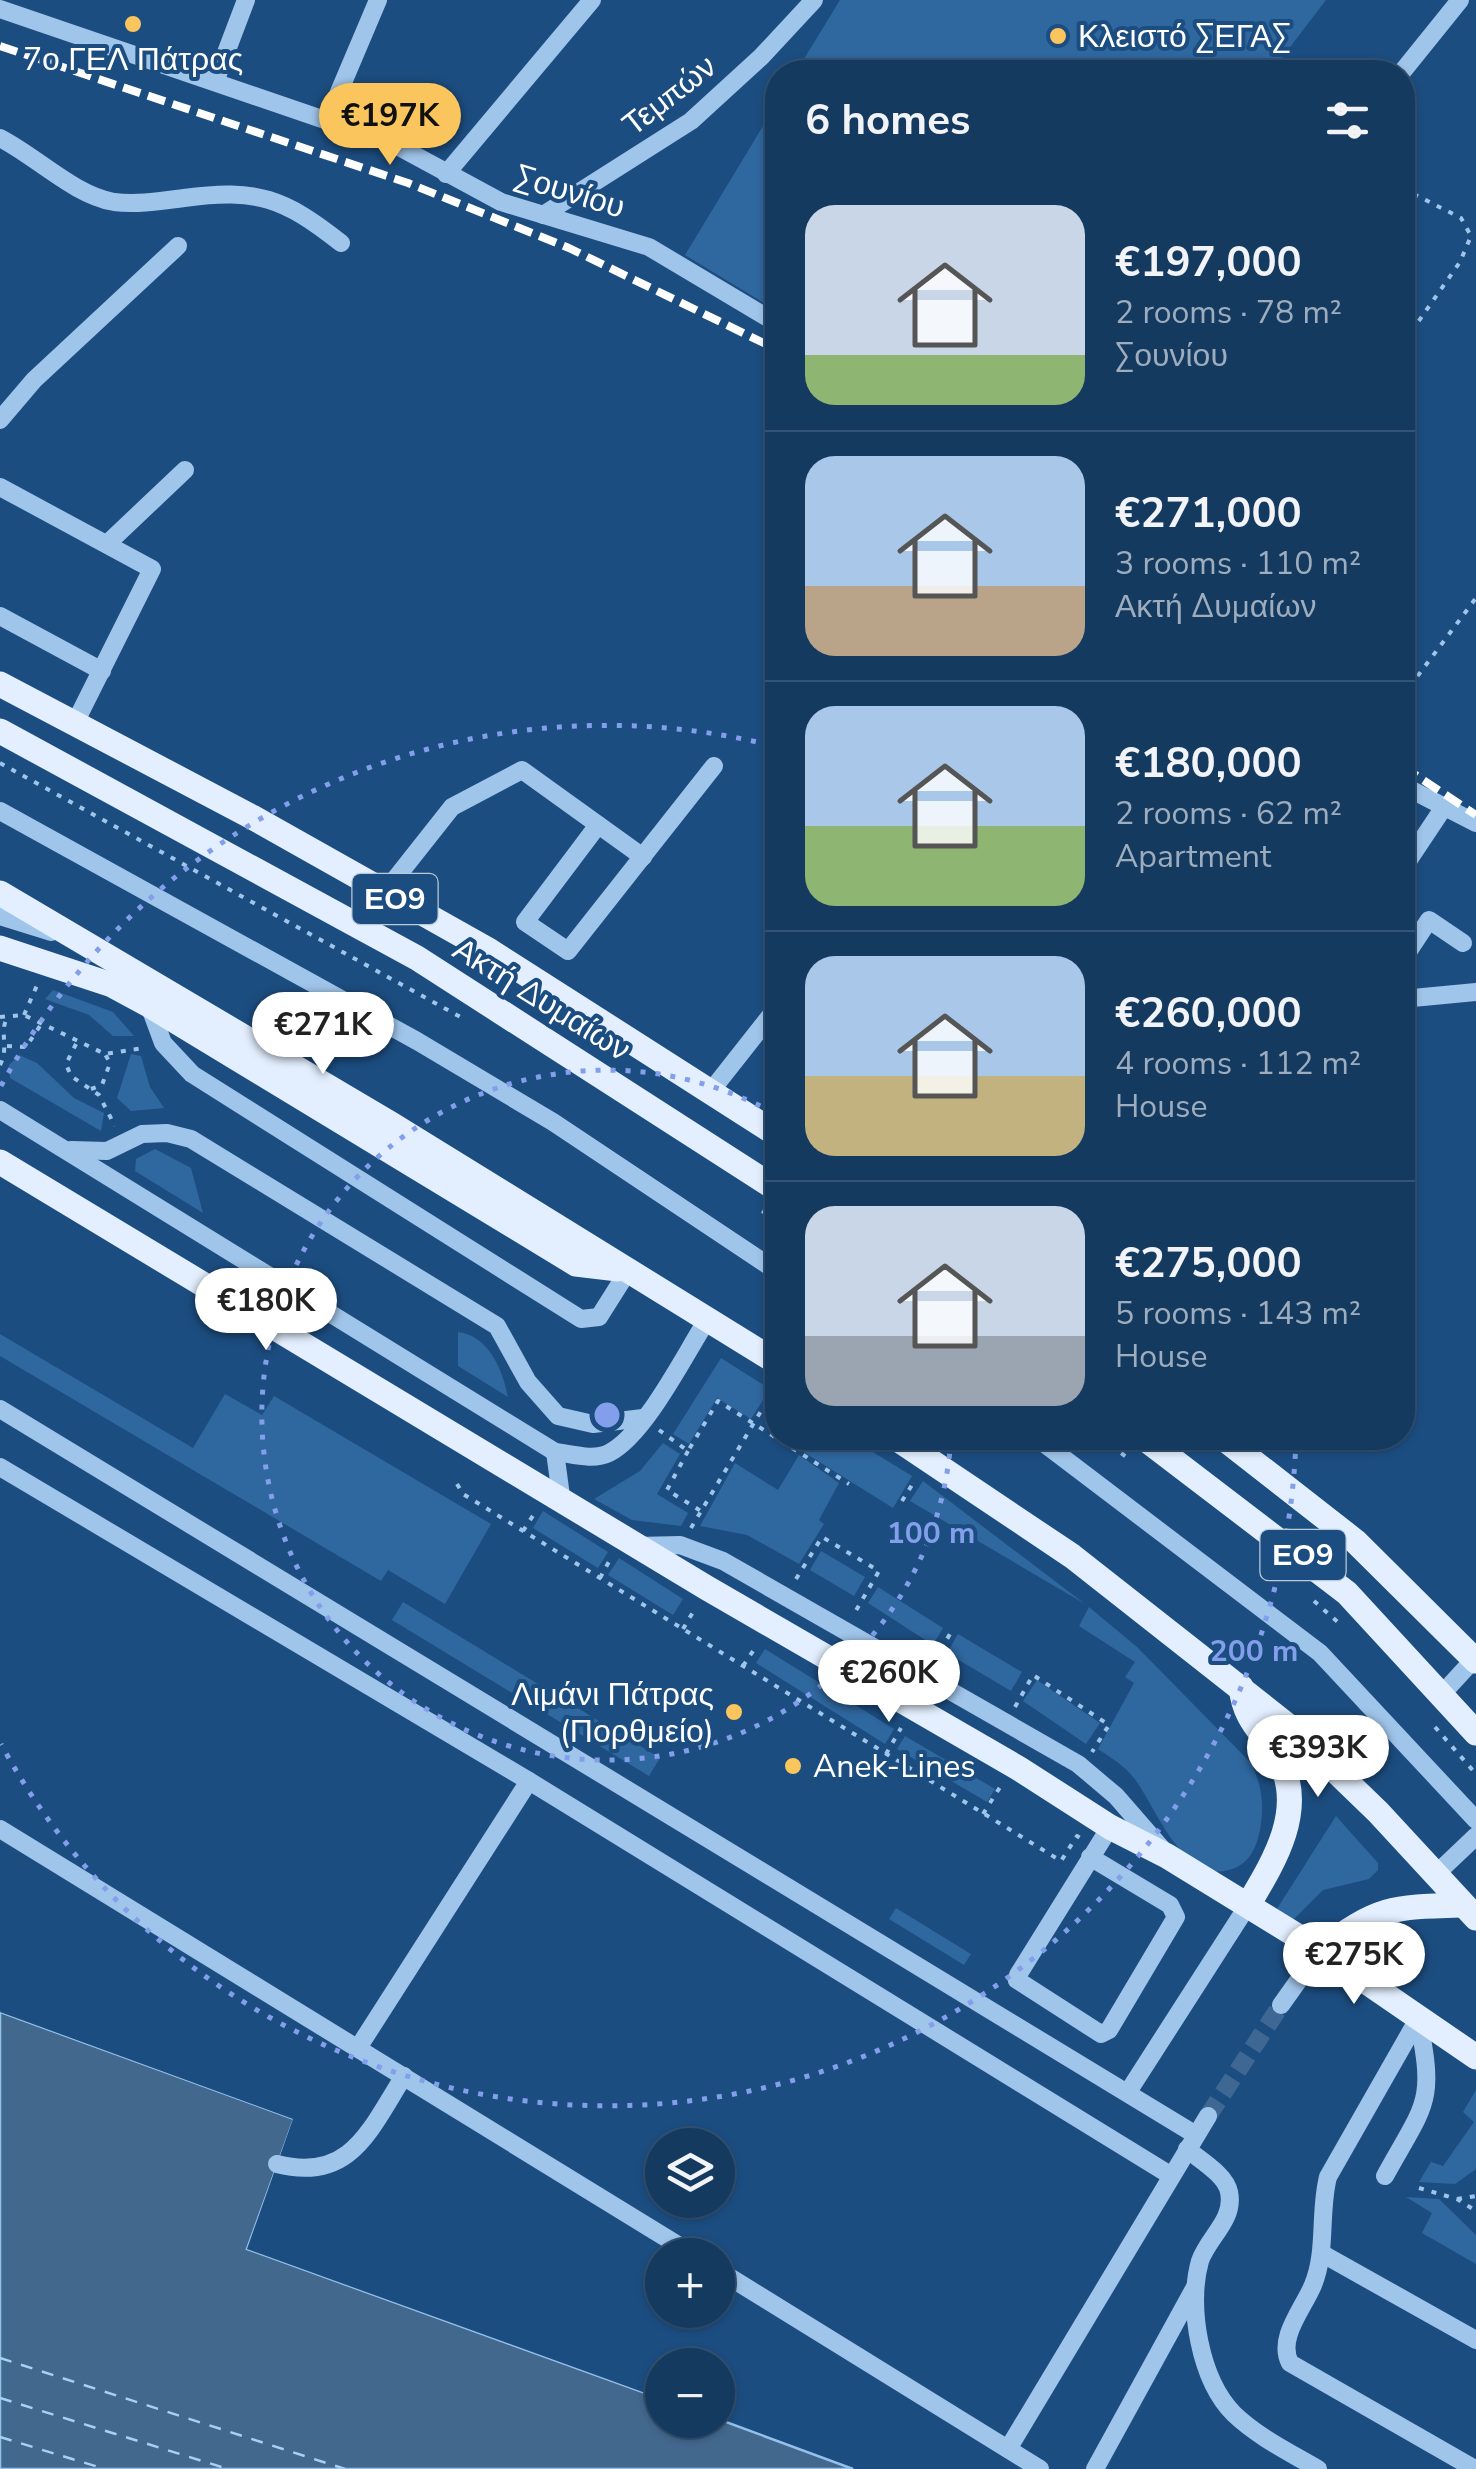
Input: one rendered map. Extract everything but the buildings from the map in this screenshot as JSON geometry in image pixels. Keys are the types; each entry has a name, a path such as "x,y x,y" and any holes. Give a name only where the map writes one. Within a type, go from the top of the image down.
{"main road":[{"name":"Ακτή Δυμαίων","path":"0,684 518,968 765,1127"},
{"name":"Ακτή Δυμαίων","path":"0,731 432,968 765,1197"},
{"path":"0,893 391,1124 765,1355"},
{"path":"0,948 112,985 150,1005 576,1264 628,1270"},
{"path":"0,1162 561,1496 637,1546 1248,1905 1476,2057"},
{"path":"914,1450 1072,1556 1241,1687 1320,1756 1469,1911"},
{"name":"ΕΟ9","path":"1139,1450 1316,1566 1378,1622 1476,1733"},
{"name":"ΕΟ9","path":"1238,1450 1356,1541 1476,1659"},
{"path":"1241,1687 1244,1712 1280,1761 1290,1800 1280,1844 1248,1905"},
{"path":"1320,1950 1371,1914 1414,1906 1469,1911"}],"street":[{"path":"216,79 246,0"},
{"path":"328,118 378,0"},
{"path":"446,174 592,0"},
{"name":"Τεμπών","path":"543,215 691,121 762,57 814,0"},
{"path":"1412,60 1460,0"},
{"name":"Σουνίου","path":"0,9 216,79 392,143 501,202 655,250 765,316"},
{"path":"0,138 90,196 148,202 256,194 302,212 341,244"},
{"path":"0,420 34,380 178,246"},
{"path":"108,542 185,470"},
{"path":"0,487 152,569 75,723"},
{"path":"0,616 102,671"},
{"path":"598,825 525,922 568,951 714,766"},
{"path":"384,893 452,807 522,770 643,858"},
{"path":"1415,794 1476,824"},
{"path":"1415,850 1442,810"},
{"path":"0,811 418,1041 552,1122 765,1263"},
{"path":"0,916 71,938"},
{"path":"1415,941 1429,920 1463,943"},
{"path":"1415,997 1476,992"},
{"path":"150,1005 163,1043 192,1074 581,1319 598,1317 628,1270"},
{"path":"711,1092 765,1023"},
{"path":"0,1110 555,1452 608,1454 643,1418 708,1320"},
{"path":"67,1150 107,1152 142,1134 168,1132 191,1138 497,1326 528,1382 558,1416 593,1424 643,1418"},
{"path":"0,1408 1128,2092 1191,2142 1226,2182 1230,2194 1228,2215 1201,2258 1195,2287 1198,2334 1209,2369 1231,2411 1262,2437 1318,2469"},
{"path":"1052,1450 1320,1653 1476,1820"},
{"path":"555,1452 561,1496"},
{"path":"0,1467 529,1781 1170,2176"},
{"path":"637,1546 680,1545 723,1561 1082,1768 1136,1817 1167,1856"},
{"path":"1442,1694 1476,1659"},
{"path":"358,2048 529,1781"},
{"path":"1090,1857 1170,1905 1176,1917 1110,2030 1100,2034 1017,1980 1090,1857 1104,1823"},
{"path":"0,1829 666,2238"},
{"path":"1436,1875 1476,1836"},
{"path":"1128,2092 1248,1905"},
{"path":"1281,2005 1320,1950"},
{"path":"1384,2176 1428,2097 1430,2073 1418,2019"},
{"path":"1418,2019 1328,2177 1320,2205 1322,2254 1316,2280 1286,2340 1284,2352 1290,2364 1474,2469"},
{"path":"278,2164 314,2169 348,2156 404,2076"},
{"path":"1008,2449 1208,2116"},
{"path":"1322,2254 1476,2340"},
{"path":"735,2280 1040,2469"},
{"path":"1095,2469 1195,2287"}],"path":[{"path":"1415,195 1461,218 1471,236 1460,262 1415,326"},
{"path":"1415,680 1476,598"},
{"path":"0,763 478,1028"},
{"path":"24,1015 48,962"},
{"path":"0,1065 7,1046 3,1018 24,1015 76,1044 105,1054 163,1043"},
{"path":"7,1046 26,1047 41,1025"},
{"path":"76,1044 66,1064 70,1076 99,1094 123,1144"},
{"path":"91,1089 102,1085 108,1074 110,1063 105,1054"},
{"path":"700,1512 667,1490 718,1401 765,1429"},
{"path":"680,1545 765,1405"},
{"path":"643,1418 688,1450"},
{"path":"797,1450 849,1484"},
{"path":"458,1484 463,1494 1061,1861 1077,1836 1086,1842 1104,1823"},
{"path":"786,1596 822,1537 879,1572 844,1631"},
{"path":"1305,1592 1351,1634"},
{"path":"924,1678 950,1634"},
{"path":"1005,1724 1033,1675 1109,1725 1082,1768"},
{"path":"886,1754 914,1707"},
{"path":"1430,1722 1476,1774"},
{"path":"983,1814 1013,1765"},
{"path":"1419,2188 1457,2199 1476,2211"},
{"path":"1457,2199 1476,2196"}],"shaded area":[{"name":"Κλειστό ΣΕΓΑΣ","path":"840,0 1326,0 1280,60 803,60"},
{"path":"765,123 765,304 685,255"},
{"path":"53,990 113,1012 134,1036 113,1036 89,1015 45,999"},
{"path":"131,1054 141,1056 150,1087 164,1108 131,1111 117,1098"},
{"path":"19,1055 37,1063 74,1098 104,1113 101,1131 10,1078 9,1065"},
{"path":"155,1149 191,1168 203,1213 135,1171 136,1159"},
{"path":"458,1332 486,1347 498,1365 508,1397 458,1366"},
{"path":"0,1334 193,1448 225,1394 262,1415 274,1396 491,1524 445,1604 388,1570 381,1581 0,1356"},
{"path":"721,1358 765,1386 765,1397 751,1419 717,1398 689,1444 673,1434"},
{"path":"663,1443 680,1454 657,1494 688,1513 681,1526 632,1520 594,1499 640,1471"},
{"path":"800,1450 870,1450 912,1476 893,1508"},
{"path":"799,1455 839,1483 819,1520 824,1524 799,1564 747,1535 700,1526 735,1463 778,1490"},
{"path":"923,1481 1085,1604 910,1501"},
{"path":"543,1511 608,1552 598,1568 533,1528"},
{"path":"821,1551 865,1577 854,1596 810,1570"},
{"path":"619,1558 683,1599 673,1615 608,1575"},
{"path":"878,1587 943,1628 933,1645 868,1603"},
{"path":"403,1602 660,1758 649,1776 392,1620"},
{"path":"1089,1607 1137,1647 1251,1763 1259,1785 1262,1816 1256,1844 1241,1865 1217,1871 1201,1867 1187,1857 1134,1778 1098,1749 1134,1683 1125,1677 1135,1662 1079,1626"},
{"path":"958,1634 1022,1672 1011,1691 947,1653"},
{"path":"765,1649 894,1729 885,1744 756,1663"},
{"path":"1037,1680 1100,1723 1086,1744 1023,1701"},
{"path":"905,1736 995,1789 987,1802 897,1749"},
{"path":"1336,1816 1378,1863 1378,1870 1369,1879 1323,1890 1289,1924 1273,1915"},
{"path":"896,1908 971,1954 964,1965 889,1919"},
{"path":"0,2012 294,2119 247,2249 645,2393 645,2438 735,2438 735,2425 853,2469 0,2469"},
{"path":"1476,2090 1476,2169 1455,2184 1419,2182 1431,2162 1443,2166 1474,2122 1463,2112"},
{"path":"1406,2197 1439,2199 1476,2235 1476,2264 1422,2233 1432,2213"}],"pier":[{"path":"1,2008 297,2116 253,2246 645,2388 645,2393 247,2249 293,2119 0,2012"}],"ferry route":[{"path":"0,2358 345,2469"},
{"path":"0,2398 228,2469"},
{"path":"0,2437 105,2469"}],"tunnel":[{"path":"1208,2116 1281,2005"}],"railway":[{"path":"0,46 408,183 569,248 765,344"},
{"path":"1415,775 1476,815"}],"place":[{"name":"7ο ΓΕΛ Πάτρας","path":"133,24"},
{"name":"Κλειστό ΣΕΓΑΣ","path":"1058,36"},
{"name":"Λιμάνι Πάτρας (Πορθμείο)","path":"734,1712"},
{"name":"Anek-Lines","path":"793,1766"}]}
